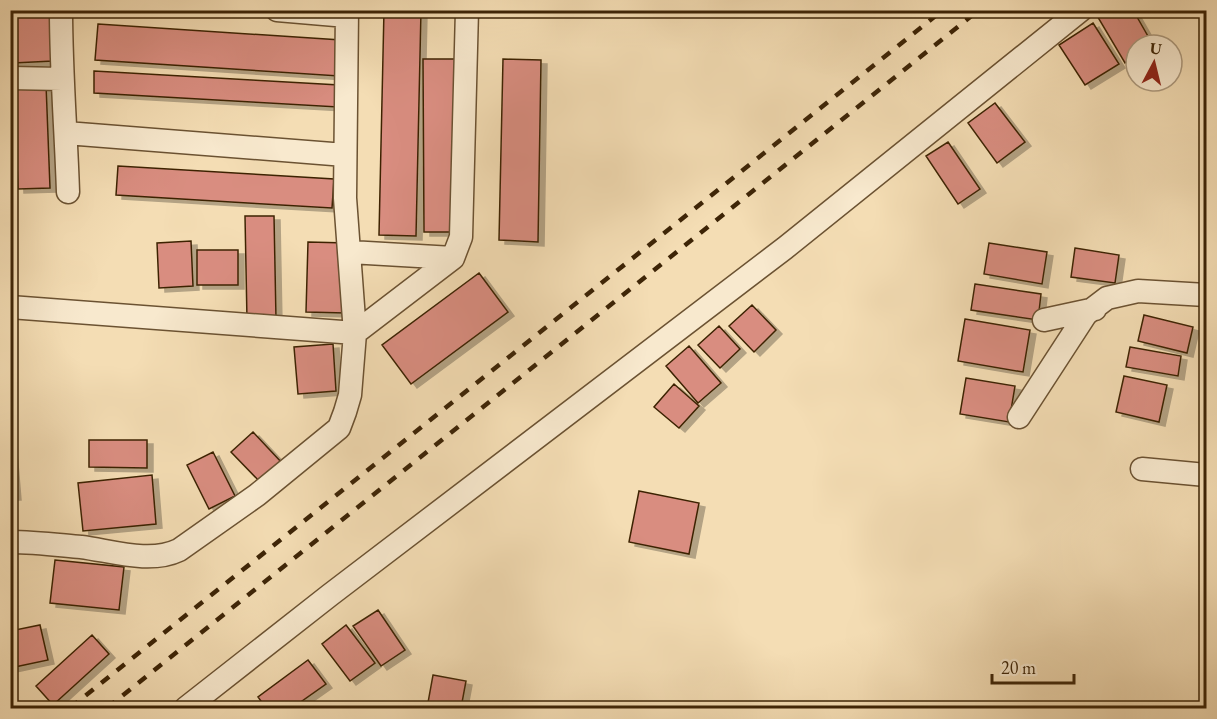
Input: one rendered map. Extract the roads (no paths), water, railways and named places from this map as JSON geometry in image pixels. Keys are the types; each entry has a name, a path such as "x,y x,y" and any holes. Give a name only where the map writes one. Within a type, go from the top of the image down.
{"street":[{"path":"61,10 68,192"},
{"path":"10,542 160,556 179,550 257,495 339,428 350,395 355,333 345,155 347,13 277,10"},
{"path":"10,307 355,333 453,258 461,237 467,10"},
{"path":"186,708 330,595 785,248 1081,10"},
{"path":"10,78 62,79"},
{"path":"66,133 345,155"},
{"path":"350,252 453,258"},
{"path":"1019,417 1086,314 1107,298 1138,291 1206,297"},
{"path":"1044,320 1128,301 1206,297"},
{"path":"1142,469 1206,474"}],"railway":[{"path":"70,708 943,10"},
{"path":"107,708 979,10"}]}
